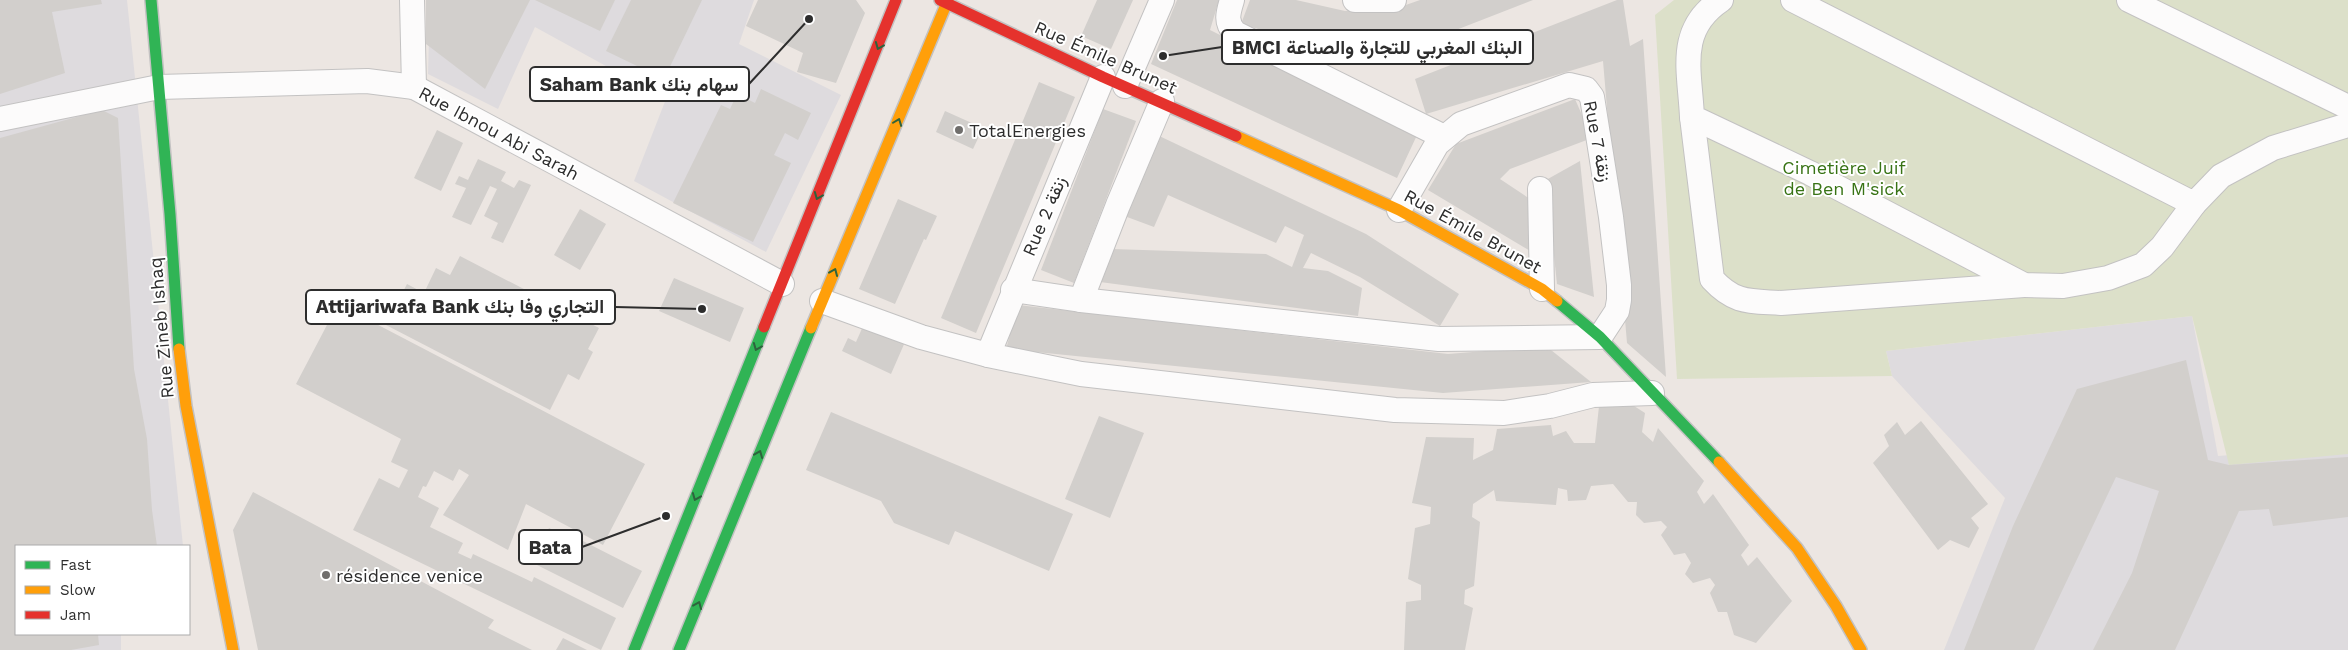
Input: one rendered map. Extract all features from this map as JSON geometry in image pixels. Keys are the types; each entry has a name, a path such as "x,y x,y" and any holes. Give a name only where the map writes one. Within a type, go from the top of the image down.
{"street":[{"name":"Rue Zineb Ishaq","path":"151,0 177,334 186,406 233,650"},
{"path":"412,0 414,87"},
{"path":"634,650 896,0"},
{"path":"1125,86 1162,0"},
{"path":"1232,0 1228,16 1228,26 1235,33 1444,137"},
{"path":"1355,0 1394,0"},
{"path":"1721,0 1696,26 1689,41 1687,60 1712,279 1725,293 1742,301 1781,303 2024,285 2063,286 2108,278 2143,265 2162,247 2194,204 2221,176 2273,148 2348,125"},
{"path":"1793,0 2194,204"},
{"path":"2129,0 2348,108"},
{"path":"679,650 945,1"},
{"name":"Rue Émile Brunet","path":"945,1 1103,77 1162,101 1399,210 1542,289 1600,337 1652,393 1713,454 1797,548 1836,606 1862,650"},
{"name":"Rue 2 زنقة","path":"988,355 1103,77"},
{"name":"Rue Ibnou Abi Sarah","path":"0,119 159,87 367,81 414,87 782,284"},
{"name":"Rue 7 زنقة","path":"1399,210 1437,144 1461,124 1569,85 1586,89 1592,97 1602,146 1619,285 1617,310 1600,337"},
{"path":"1081,300 1118,205 1162,101"},
{"path":"1692,117 1810,173 2024,285"},
{"path":"1540,189 1542,289"},
{"path":"1014,290 1081,300 1439,339 1600,337"},
{"path":"822,301 921,337 988,355 1081,374 1395,410 1504,413 1550,406 1593,395 1652,393"}],"shaded area":[{"path":"0,0 127,0 183,545 15,545 15,635 121,635 121,650 0,650"},
{"path":"430,0 754,0 739,44 841,95 766,252 634,181 666,99 535,27 498,109 428,74"},
{"path":"2192,316 2218,456 2348,446 2348,650 1944,650 2005,498 1892,376 1886,351"}],"green space":[{"name":"Cimetière Juif de Ben M'sick","path":"1674,0 2348,0 2348,454 2229,465 2192,316 1886,351 1892,376 1677,379 1655,15"}],"building":[{"path":"0,0 101,0 102,4 52,12 65,73 0,94"},
{"path":"426,0 530,0 485,89 426,44"},
{"path":"535,0 615,0 600,31"},
{"path":"631,0 702,0 664,79 606,51"},
{"path":"758,0 856,0 865,13 836,83 797,72 803,53 746,26"},
{"path":"1097,0 1133,0 1111,49 1081,36"},
{"path":"1177,0 1219,0 1210,30 1418,133 1397,178 1151,64"},
{"path":"1250,0 1296,0 1345,11 1403,6 1420,0 1533,0 1420,44 1349,55 1241,24"},
{"path":"1617,0 1623,0 1630,46 1643,39 1666,377 1627,343 1603,61 1426,114 1415,79"},
{"path":"1039,82 1075,97 976,333 941,318"},
{"path":"761,89 811,113 798,140 785,133 774,155 791,163 753,242 673,203 721,105 730,109 737,94 755,103"},
{"path":"1575,99 1592,138 1510,169 1500,179 1533,201 1532,252 1428,190 1456,144"},
{"path":"1103,109 1136,121 1074,283 1041,270"},
{"path":"102,110 118,118 134,369 147,439 152,510 157,545 15,545 15,635 98,635 99,645 71,650 0,650 0,138"},
{"name":"TotalEnergies","path":"945,111 983,128 973,149 936,132"},
{"path":"437,130 463,143 441,191 414,178"},
{"path":"1153,133 1366,234 1459,294 1440,326 1360,277 1311,253 1303,268 1328,271 1362,288 1358,316 1100,282 1112,249 1266,254 1292,267 1304,235 1285,226 1276,243 1168,195 1154,227 1119,214"},
{"path":"478,159 506,172 501,181 514,188 519,180 531,185 503,243 491,238 498,223 484,216 497,189 490,186 471,225 452,217 466,188 455,184 459,176 468,180"},
{"path":"1580,161 1594,297 1557,284 1546,180"},
{"path":"898,199 937,216 926,240 924,239 895,304 859,289"},
{"path":"580,209 606,224 580,270 554,255"},
{"path":"460,256 599,328 588,349 593,352 579,380 568,374 550,410 386,325 407,284 424,293 436,268 450,275"},
{"path":"674,278 744,308 730,342 659,311"},
{"path":"338,304 645,464 603,545 526,504 508,550 443,515 469,475 459,469 453,481 434,471 426,487 423,486 418,497 439,508 430,527 463,543 458,553 471,559 473,554 532,582 534,577 616,618 601,650 353,530 379,478 399,488 408,470 391,462 401,439 296,384"},
{"path":"1018,305 1448,354 1546,346 1591,382 1443,393 1006,349"},
{"path":"864,324 905,342 891,374 842,351 848,338 856,342"},
{"path":"2186,360 2208,460 2229,465 2348,457 2348,517 2273,526 2269,509 2239,511 2175,650 2093,650 2132,573 2159,491 2116,477 2034,650 1964,650 2013,526 2077,389"},
{"path":"1600,397 1620,397 1645,413 1642,432 1653,442 1658,428 1704,481 1697,492 1704,504 1713,494 1749,545 1741,555 1748,566 1757,557 1792,601 1756,643 1734,635 1727,612 1718,612 1710,593 1715,585 1710,578 1693,583 1685,574 1691,563 1685,553 1674,555 1661,535 1667,527 1661,521 1644,523 1636,515 1637,502 1628,502 1613,484 1591,486 1586,500 1568,501 1567,490 1558,488 1556,505 1496,501 1494,490 1473,504 1472,517 1480,522 1474,586 1465,590 1464,604 1473,608 1465,650 1404,650 1406,602 1421,600 1421,585 1408,579 1415,528 1430,524 1431,507 1412,503 1426,437 1474,438 1473,460 1493,450 1497,429 1551,425 1553,436 1566,431 1574,443 1595,443"},
{"path":"831,412 1073,514 1049,571 955,531 949,545 894,523 881,501 806,470"},
{"path":"1099,416 1144,433 1110,518 1065,499"},
{"path":"1921,421 1988,504 1971,518 1979,528 1969,548 1950,540 1938,550 1873,463 1889,446 1884,435 1897,422 1905,435"},
{"name":"résidence venice","path":"253,492 494,620 488,628 532,650 258,650 233,530"},
{"path":"549,528 581,544 583,541 642,571 623,608 531,562"},
{"path":"563,638 587,650 556,650"}],"traffic: fast":[{"path":"151,0 170,214 179,349"},
{"path":"1557,301 1600,337 1719,462"},
{"path":"634,650 764,327"},
{"path":"679,650 811,328"}],"traffic: slow":[{"path":"811,328 948,0"},
{"path":"1236,136 1399,210 1542,289 1557,301"},
{"path":"179,349 186,406 233,650"},
{"path":"1719,462 1797,548 1836,606 1861,650"}],"traffic: jam":[{"path":"764,327 896,0"},
{"path":"940,0 1103,77 1236,136"}],"place":[{"name":"Saham Bank سهام بنك","path":"809,19"},
{"name":"BMCI البنك المغربي للتجارة والصناعة","path":"1163,56"},
{"name":"TotalEnergies","path":"959,130"},
{"name":"Attijariwafa Bank التجاري وفا بنك","path":"702,309"},
{"name":"Bata","path":"666,516"},
{"name":"résidence venice","path":"326,575"}]}
